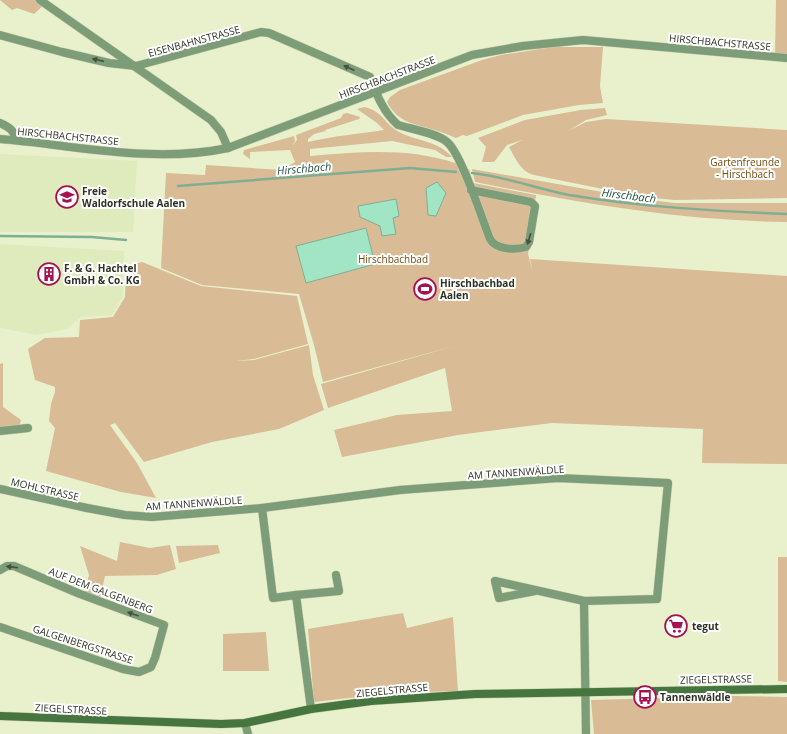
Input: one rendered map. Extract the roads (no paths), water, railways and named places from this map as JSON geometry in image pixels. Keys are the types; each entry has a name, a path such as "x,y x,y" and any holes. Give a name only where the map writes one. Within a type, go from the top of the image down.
{"main road":[{"name":"ZIEGELSTRASSE","path":"0,716 220,724 245,723 311,710 371,701 408,698 475,694 787,690"}],"street":[{"path":"40,0 211,120 221,132 228,148"},
{"name":"EISENBAHNSTRASSE","path":"0,35 109,63 136,66 261,32 269,33 370,77 383,108 398,125 448,142 460,162 492,244 497,247 526,247 529,242 536,210 535,206 531,202 471,190"},
{"name":"HIRSCHBACHSTRASSE","path":"0,139 153,154 206,153 228,148 472,55 523,46 583,40 787,58"},
{"path":"0,123 10,127 16,140"},
{"path":"0,431 28,428"},
{"name":"AM TANNENWÄLDLE","path":"86,508 125,515 152,517 262,508 400,490 558,478 668,483 657,599 584,601"},
{"name":"MOHLSTRASSE","path":"0,488 86,508"},
{"path":"262,508 273,598 339,591 336,575"},
{"name":"AUF DEM GALGENBERG","path":"0,570 7,566 14,566 80,594 164,625 155,658"},
{"path":"535,591 584,601 584,692 586,734"},
{"path":"296,596 311,710"},
{"name":"GALGENBERGSTRASSE","path":"0,627 123,669 139,672 151,668 155,658"},
{"path":"245,723 248,734"}],"waterway":[{"name":"Hirschbach","path":"178,186 410,168 456,172"},
{"name":"Hirschbach","path":"472,173 496,177 569,195 624,203 678,208 787,214"},
{"name":"Hirschbach","path":"0,236 92,237 126,240"}],"place":[{"name":"Freie Waldorfschule Aalen","path":"67,197"},
{"name":"F. & G. Hachtel GmbH & Co. KG","path":"49,274"},
{"name":"Hirschbachbad Aalen","path":"425,289"},
{"name":"tegut","path":"676,626"},
{"name":"Tannenwäldle","path":"645,697"}],"park label":[{"name":"Gartenfreunde - Hirschbach","path":"745,168"},
{"name":"Hirschbachbad","path":"393,259"}]}
